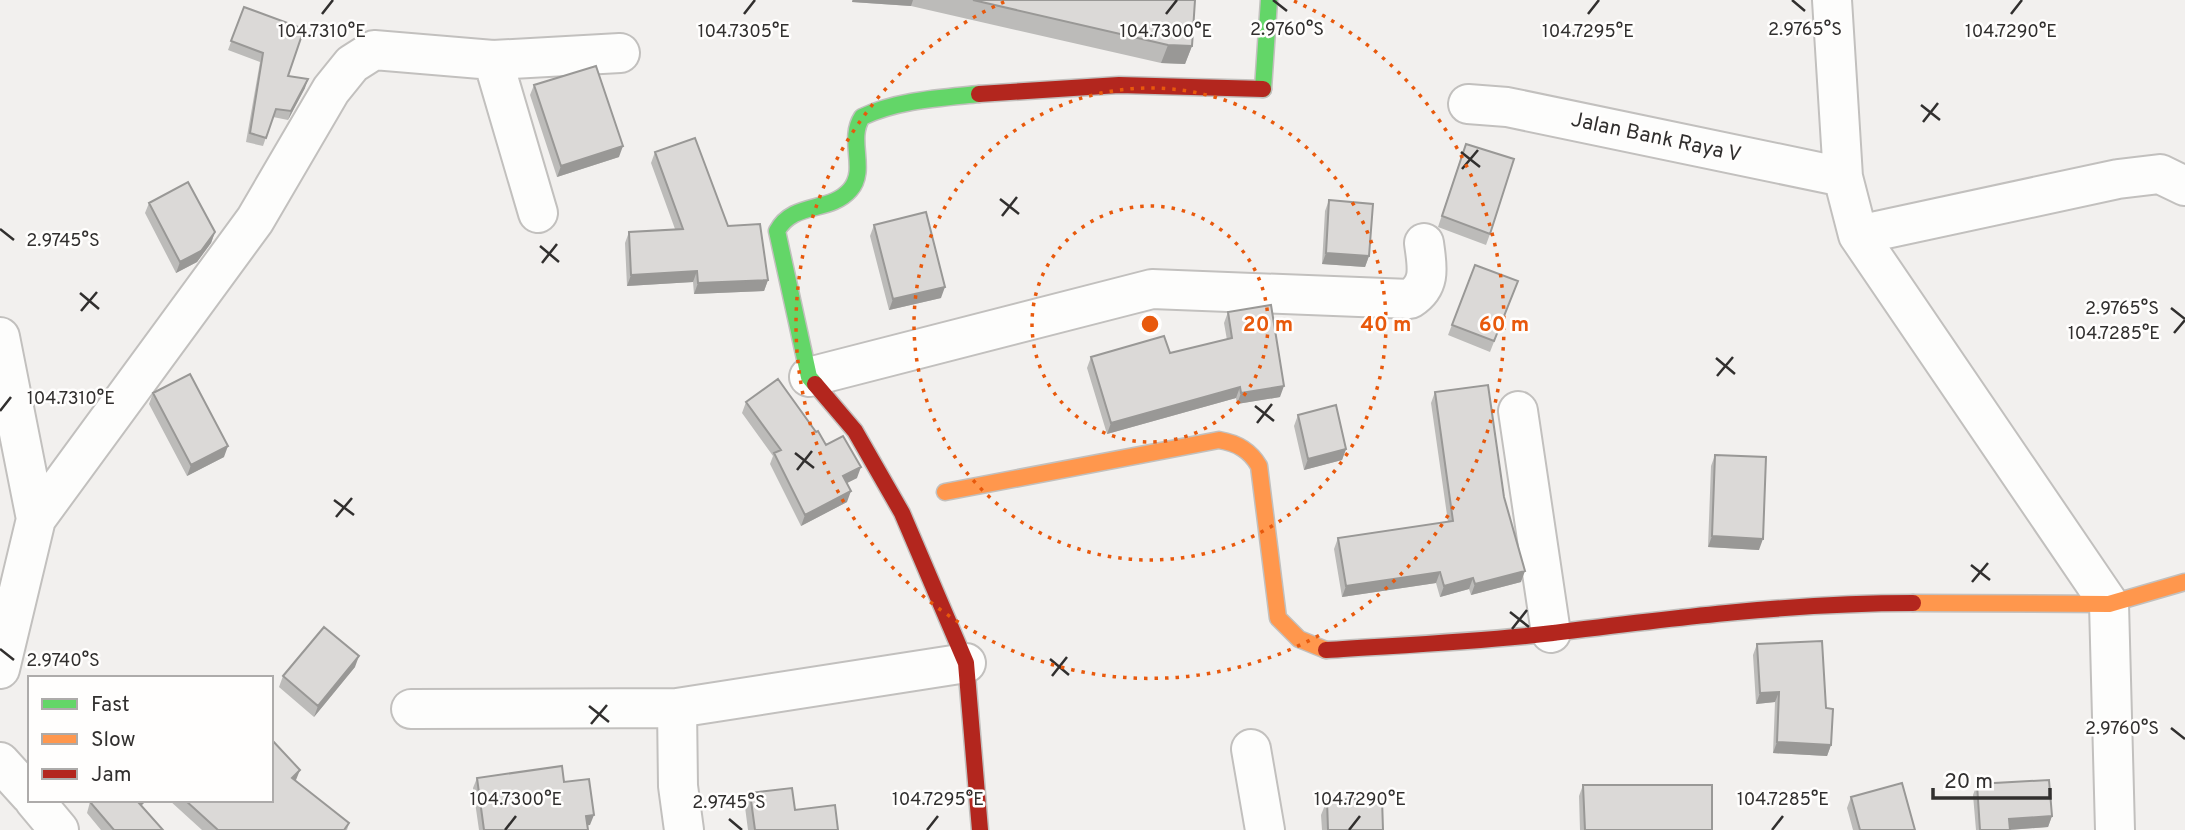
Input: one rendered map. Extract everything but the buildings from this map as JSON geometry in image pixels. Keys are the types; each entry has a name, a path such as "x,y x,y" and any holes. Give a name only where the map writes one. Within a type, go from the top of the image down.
{"street":[{"path":"980,830 966,663 902,513 855,431 809,377 777,231 789,215 842,197 853,187 857,177 854,130 862,117 877,109 922,101 1016,91 1120,85 1263,89 1269,0"},
{"path":"1832,0 1843,177 1858,235 2109,604 2115,830"},
{"path":"0,668 36,519 255,220 331,90 352,64 374,50 493,60 620,53"},
{"path":"493,60 538,213"},
{"name":"Jalan Bank Raya V","path":"1468,104 1507,107 1843,177"},
{"path":"1858,235 2118,179 2160,174 2185,186"},
{"path":"809,377 1152,289 1410,299 1423,290 1428,276 1424,243"},
{"path":"0,337 36,519"},
{"path":"1518,411 1551,633"},
{"path":"945,492 1219,440 1231,441 1249,453 1259,466 1279,618 1299,639 1315,648 1340,650 1551,633 1660,618 1866,603 2109,604 2170,584 2185,582"},
{"path":"411,709 677,708 966,663"},
{"path":"677,708 678,786 684,830"},
{"path":"1251,749 1265,830"},
{"path":"0,762 28,793"},
{"path":"36,802 59,830"}],"traffic: fast":[{"path":"1263,89 1269,0"},
{"path":"815,384 809,377 777,231 792,215 832,202 850,190 857,173 856,135 862,117 905,103 979,94"}],"traffic: slow":[{"path":"945,492 1219,440 1237,445 1259,466 1278,618 1299,639 1326,650"},
{"path":"1913,603 2109,604 2185,582"}],"traffic: jam":[{"path":"979,94 1119,85 1263,89"},
{"path":"815,384 855,431 902,513 966,663 980,830"},
{"path":"1326,650 1496,639 1778,609 1913,603"}]}
